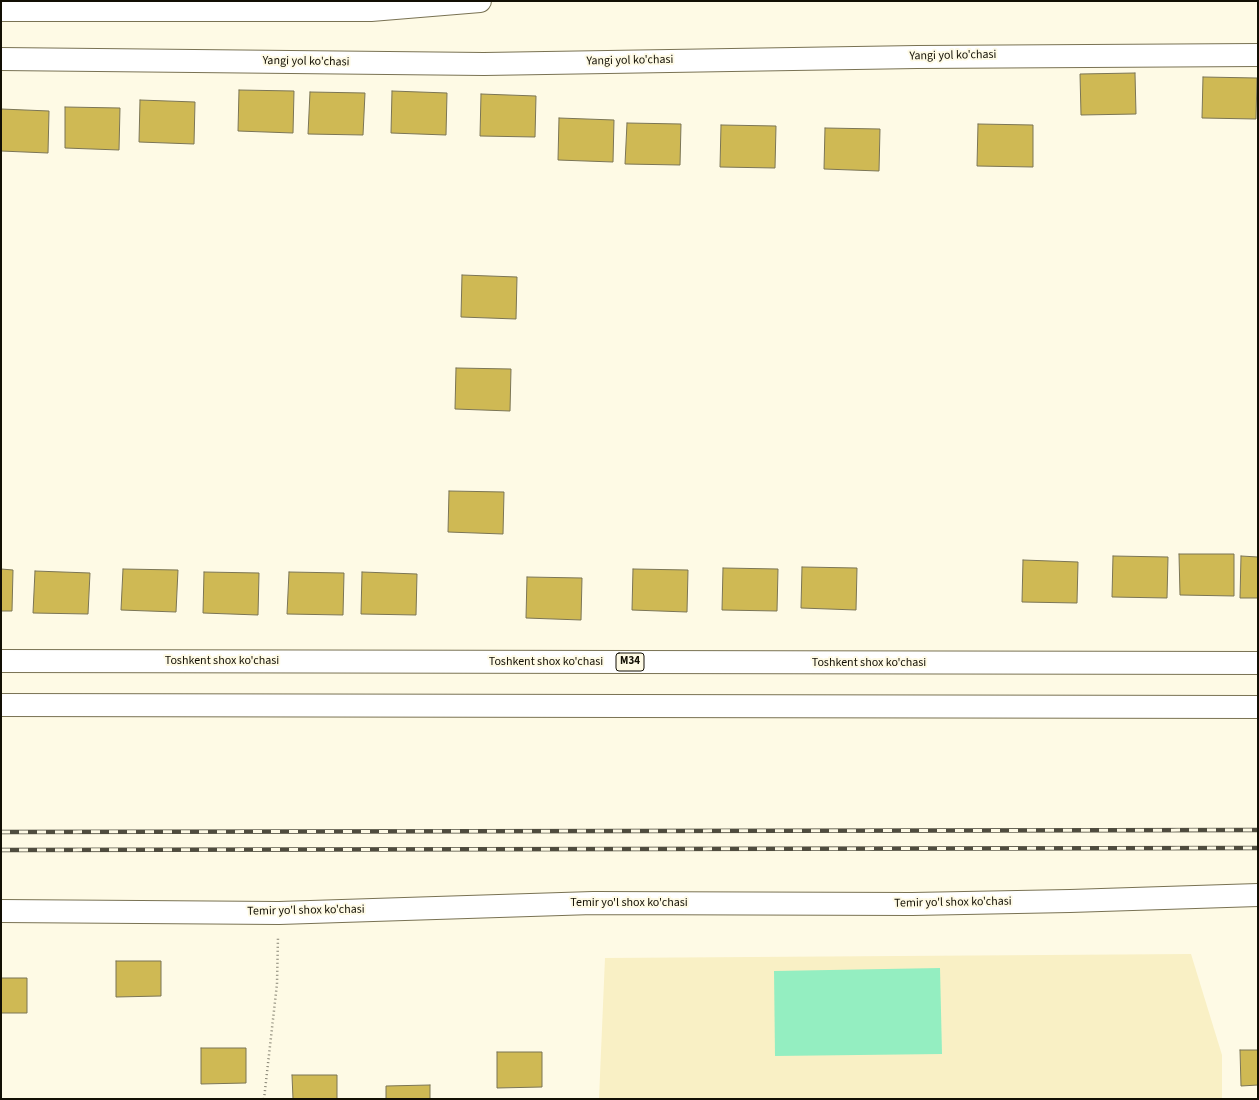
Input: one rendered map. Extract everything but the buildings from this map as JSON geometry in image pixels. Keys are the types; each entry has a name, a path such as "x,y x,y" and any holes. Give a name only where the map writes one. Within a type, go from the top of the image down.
{"main road":[{"path":"1,10 371,10 480,1"},
{"name":"Yangi yol ko'chasi","path":"1,59 484,64 925,56 1258,55"},
{"name":"Toshkent shox ko'chasi","path":"1,661 1258,664"},
{"path":"1,705 1258,707"},
{"name":"Temir yo'l shox ko'chasi","path":"1,911 279,913 593,902 912,904 1258,895"}],"path":[{"path":"264,1099 277,984 279,913"}],"shaded area":[{"path":"1191,954 1222,1055 1222,1099 599,1099 605,958"}],"green space":[{"path":"940,968 942,1054 775,1056 774,971"}],"railway":[{"path":"1,832 1258,830"},
{"path":"1,850 1258,848"}]}
